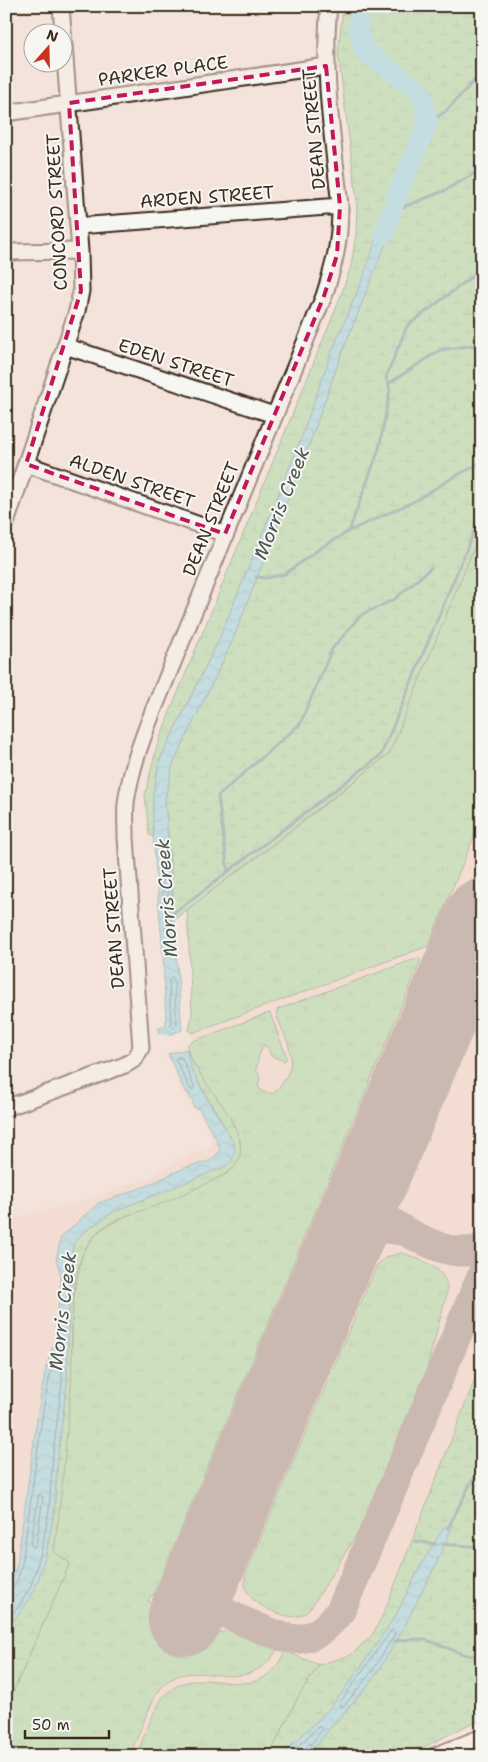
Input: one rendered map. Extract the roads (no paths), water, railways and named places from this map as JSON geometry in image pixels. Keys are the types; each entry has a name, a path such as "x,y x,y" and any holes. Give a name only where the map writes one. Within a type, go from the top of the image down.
{"street":[{"name":"CONCORD STREET","path":"6,523 80,301 80,251 61,6"},
{"name":"DEAN STREET","path":"6,1108 125,1065 135,1059 141,1048 131,921 126,805 132,773 144,735 324,296 338,244 340,206 326,66 329,6"},
{"name":"PARKER PLACE","path":"6,113 326,66"},
{"name":"ARDEN STREET","path":"78,226 340,206"},
{"path":"6,252 80,251"},
{"name":"EDEN STREET","path":"66,346 274,415"},
{"name":"ALDEN STREET","path":"26,464 225,534"},
{"path":"434,1756 482,1737"}],"water":[{"path":"393,211 396,218 341,355 309,445 232,642 173,764 165,799 182,1030 169,1035 159,1033 158,1029 166,1024 163,956 153,837 153,796 159,762 220,637 299,444 332,351 363,278 384,214"},
{"path":"187,1049 191,1067 196,1078 232,1141 235,1150 234,1155 226,1166 115,1211 82,1233 73,1245 67,1382 58,1454 54,1512 46,1554 35,1590 21,1612 6,1628 6,1588 11,1583 17,1564 38,1411 46,1367 54,1343 61,1277 56,1259 61,1237 98,1203 146,1186 184,1168 209,1161 220,1150 199,1109 193,1107 193,1101 183,1087 168,1054"},
{"path":"453,1525 435,1566 400,1635 377,1673 318,1744 304,1756 281,1756 332,1706 396,1615 421,1565 444,1527"}],"waterway":[{"name":"Morris Creek","path":"360,6 358,30 365,52 421,92 428,123 397,195 384,235"},
{"path":"428,123 446,111 482,72"},
{"path":"393,211 444,191 482,169"},
{"path":"349,531 379,449 390,390 386,377 407,326 482,269"},
{"path":"388,384 440,350 482,344"},
{"path":"256,577 267,578 285,574 319,549 349,531 415,501 482,462"},
{"path":"171,915 381,755 482,512"},
{"path":"228,872 218,796 300,724 332,649 361,615 395,599 431,568"},
{"path":"448,1528 472,1481 482,1471"},
{"path":"415,1541 436,1544"},
{"path":"442,1544 482,1547"},
{"path":"393,1641 420,1639 468,1655 482,1656"}]}
